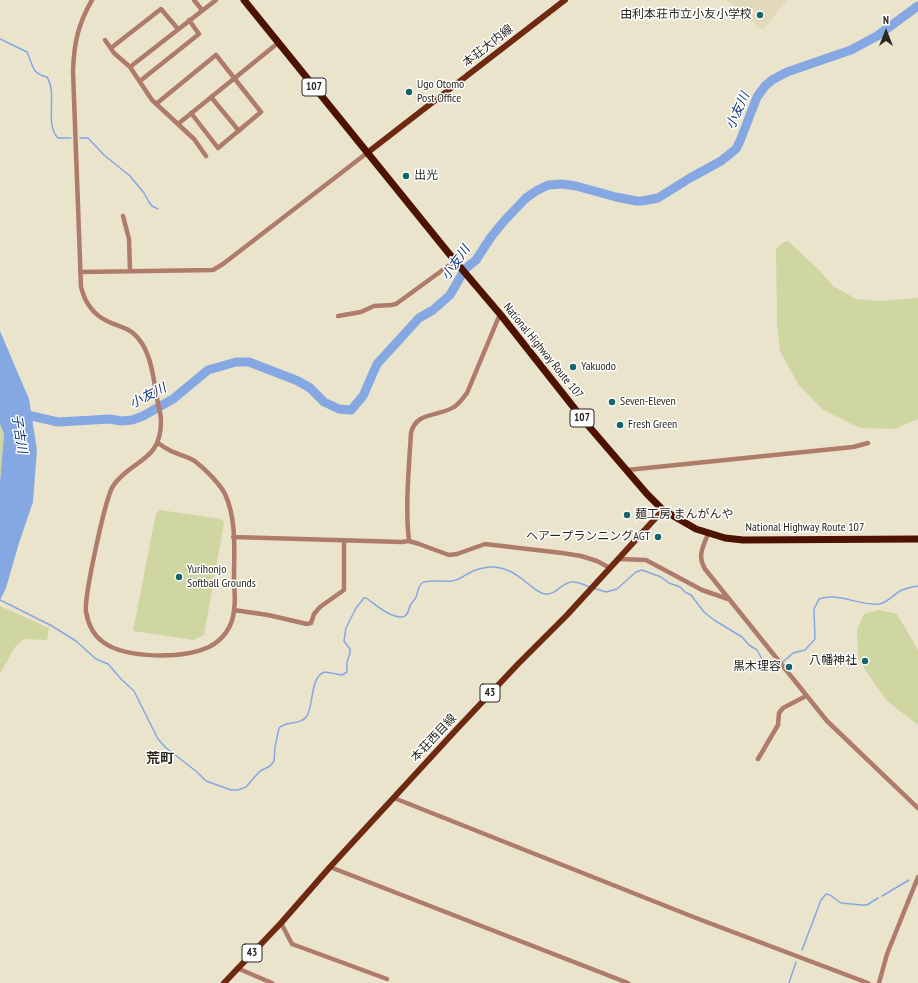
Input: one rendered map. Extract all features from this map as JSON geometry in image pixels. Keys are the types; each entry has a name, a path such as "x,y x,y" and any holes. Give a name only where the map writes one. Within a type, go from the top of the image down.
{"highway":[{"name":"National Highway Route 107","path":"244,0 457,264 500,314 586,424 647,494 664,510 684,523 708,534 725,538 743,540 918,539"}],"main road":[{"name":"本荘大内線","path":"367,153 565,0"},
{"name":"本荘西目線","path":"224,983 513,669 590,590 664,510"}],"street":[{"path":"92,0 81,20 74,46 73,71 81,287 87,304 99,316 108,322 127,328 141,340 150,359 161,420 158,443 151,455 119,478 111,489 107,500 89,584 86,610 90,626 95,635 103,642 118,649 136,654 158,656 189,652 209,647 217,641 229,627 234,610 232,516 224,493 195,461 169,450 158,443"},
{"path":"194,0 202,10"},
{"path":"130,67 216,0"},
{"path":"111,48 161,9 178,29"},
{"path":"140,81 198,34 189,20"},
{"path":"105,40 130,67 152,100 194,139 206,156"},
{"path":"178,124 278,43"},
{"path":"156,104 216,55 261,112 218,148 191,113"},
{"path":"212,97 239,130"},
{"path":"80,272 213,270 223,264 367,153"},
{"path":"123,216 129,239 130,271"},
{"path":"338,316 361,312 374,306 396,304 457,264"},
{"path":"409,541 407,527 408,476 412,426 424,417 454,408 467,394 500,314"},
{"path":"627,470 854,448 868,443"},
{"path":"708,534 701,553 700,562 704,569 832,726 918,807"},
{"path":"233,537 344,541 409,541 449,555 457,554 485,544 581,556 597,561 610,568"},
{"path":"234,610 268,615 307,624 312,623 314,614 320,607 344,590 344,541"},
{"path":"618,559 646,560 702,590 728,599"},
{"path":"758,759 778,725 779,713 783,708 806,696"},
{"path":"394,798 696,918 868,983"},
{"path":"330,867 628,983"},
{"path":"879,983 887,954 918,877"},
{"path":"280,923 292,944 387,979"},
{"path":"237,968 272,983"}],"shaded area":[{"name":"由利本荘市立小友小学校","path":"726,0 787,0 763,30"}],"green space":[{"path":"788,241 820,271 833,286 856,299 878,301 918,298 918,419 894,429 860,428 823,410 798,384 780,351 777,324 776,249 782,243"},
{"path":"0,424 4,434 0,482"},
{"name":"Yurihonjo Softball Grounds","path":"160,510 222,519 224,524 204,635 193,640 133,631 156,513"},
{"path":"0,606 49,628 47,640 24,639 15,647 0,674"},
{"path":"879,610 897,614 918,650 918,725 886,700 858,659 857,630 864,614"}],"water":[{"name":"子吉川","path":"0,331 29,399 37,450 33,502 6,588 0,600 0,482 4,434 0,424"}],"waterway":[{"name":"小友川","path":"0,405 27,415 58,422 110,419 121,421 132,420 143,416 173,399 208,370 236,362 249,362 298,381 310,388 324,402 339,409 351,410 363,396 377,364 419,318 433,310 450,295 465,269 476,260 491,237 526,198 548,185 562,184 636,201 658,198 721,161 736,149 757,97 765,86 772,80 787,72 851,50 877,36 918,6"},
{"path":"0,39 27,52 35,71 38,74 47,77 50,84 51,117 54,132 58,138 71,138"},
{"path":"80,138 88,138 104,155 130,176 144,193 152,206 158,209"},
{"path":"0,600 52,626 76,641 96,659 108,664 134,691 158,739 165,747 206,781 231,790 238,790 246,787 260,771 270,766 274,761 279,728 285,724 301,721 307,716 315,685 320,675 325,672 342,675 347,672 347,662 350,649 344,641 346,628 356,608 364,598 392,615 404,617 416,598 422,583 428,581 449,581 460,579 473,571 489,567 510,571 538,591 545,594 553,593 565,584 572,582 590,587"},
{"path":"593,588 606,592 617,589 636,572 642,570 661,577 669,583 680,587 691,595 704,612 742,637 749,645 757,650 762,659 777,665"},
{"path":"783,662 793,653 805,650 815,639 814,609 819,599 834,597 864,603 879,604 887,601 902,590 918,586"},
{"path":"882,896 909,880"},
{"path":"802,950 821,900 826,894 830,895 841,903 862,905 867,905 878,898"},
{"path":"789,983 796,962"}],"place":[{"name":"由利本荘市立小友小学校","path":"760,15"},
{"name":"Ugo Otomo Post Office","path":"409,92"},
{"name":"出光","path":"406,176"},
{"name":"Yakuodo","path":"573,367"},
{"name":"Seven-Eleven","path":"612,402"},
{"name":"Fresh Green","path":"620,425"},
{"name":"麺工房 まんがんや","path":"627,515"},
{"name":"ヘアープランニングAGT","path":"658,537"},
{"name":"Yurihonjo Softball Grounds","path":"179,577"},
{"name":"八幡神社","path":"865,661"},
{"name":"黒木理容","path":"789,667"}],"district":[{"name":"荒町","path":"160,759"}]}
